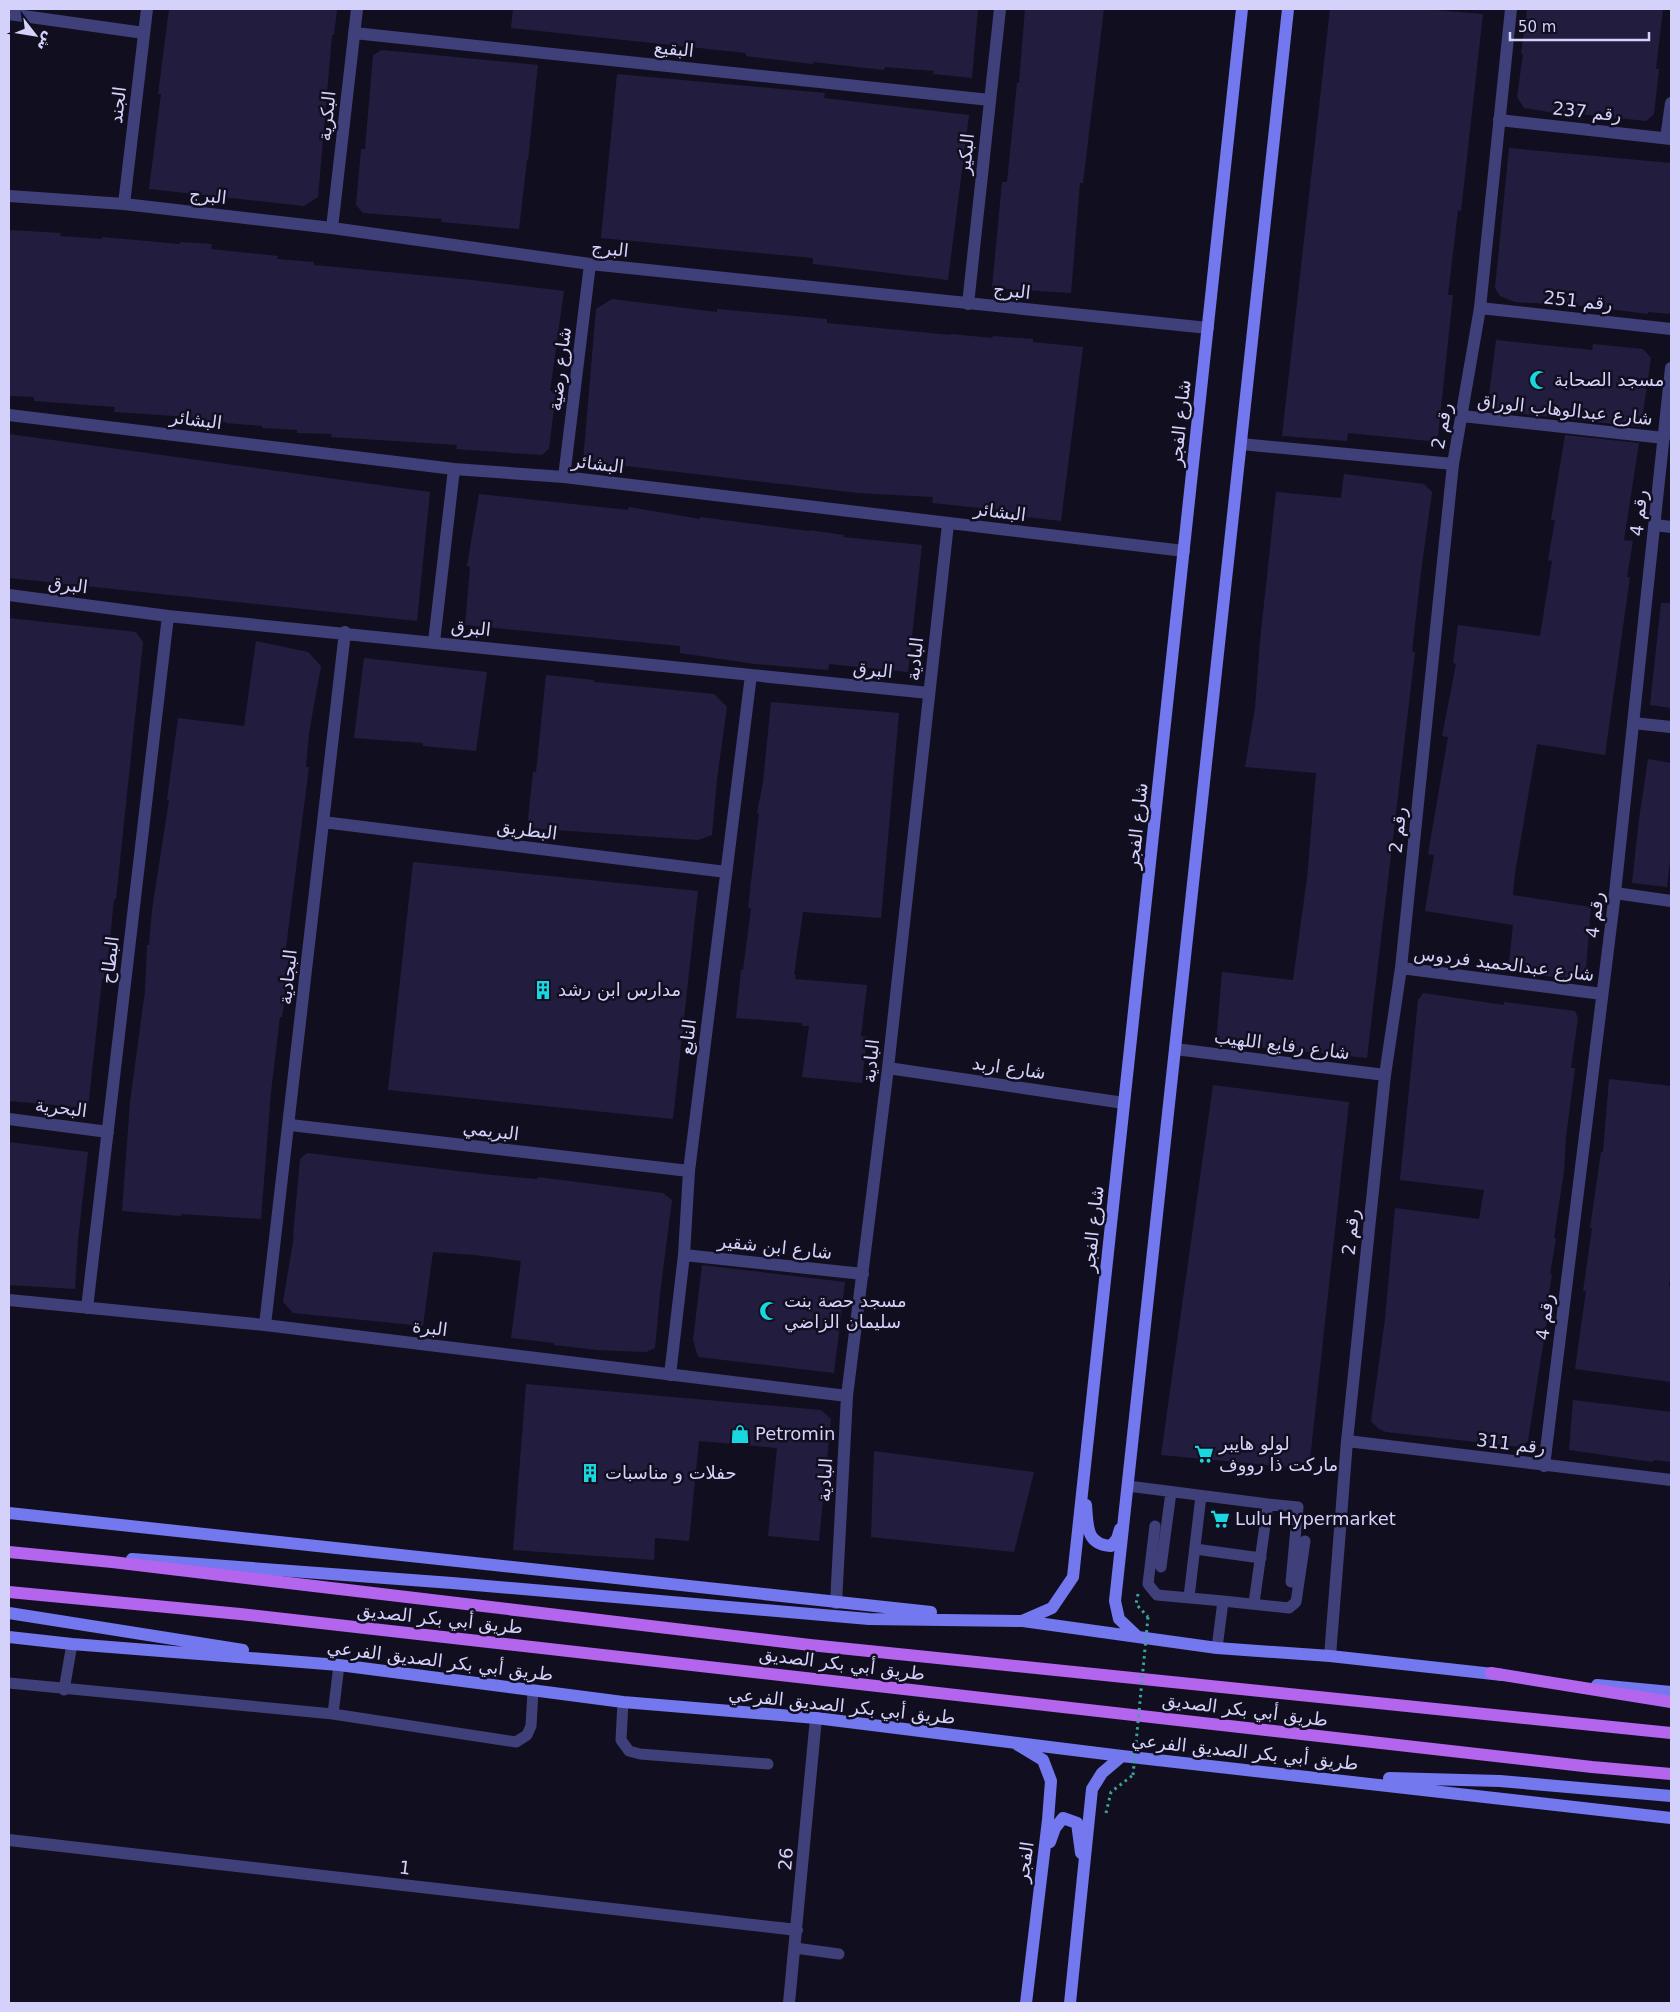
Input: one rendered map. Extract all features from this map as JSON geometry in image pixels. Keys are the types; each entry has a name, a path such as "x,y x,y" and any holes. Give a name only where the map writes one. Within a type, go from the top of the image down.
{"main road":[{"name":"شارع الفجر","path":"1022,1621 1052,1608 1073,1577 1242,9"},
{"path":"1138,1637 1119,1618 1115,1600 1288,9"},
{"path":"1084,1478 1089,1533 1094,1540 1102,1545 1111,1546 1117,1539 1126,1500"},
{"path":"9,1513 676,1584 836,1603 1022,1621 1217,1648 1330,1656 1671,1692"},
{"path":"9,1551 452,1583 869,1619 1022,1621"},
{"name":"طريق أبي بكر الصديق","path":"9,1551 810,1645 1671,1733"},
{"name":"طريق أبي بكر الصديق","path":"9,1592 250,1615 1592,1767 1671,1774"},
{"path":"9,1613 339,1665"},
{"name":"طريق أبي بكر الصديق الفرعي","path":"9,1637 72,1644 339,1665 623,1702 816,1718 1122,1756 1671,1818"},
{"path":"1491,1673 1671,1702"},
{"name":"الفجر","path":"1014,1743 1043,1760 1051,1781 1026,2003"},
{"path":"1070,2003 1092,1789 1102,1773 1122,1756"},
{"path":"1304,1776 1500,1781 1671,1796"},
{"path":"1041,1869 1055,1828 1064,1818 1077,1823 1083,1873"}],"street":[{"name":"الجند","path":"124,204 147,9"},
{"name":"البكرية","path":"332,228 357,9"},
{"name":"البكير","path":"968,304 1000,9"},
{"name":"رقم 2","path":"1330,1656 1347,1441 1385,1075 1401,968 1453,464 1480,308 1511,9"},
{"path":"9,14 144,33"},
{"name":"البقيع","path":"354,33 990,100"},
{"path":"1669,138 1671,103"},
{"name":"رقم 237","path":"1499,120 1669,138"},
{"name":"البرج","path":"9,196 124,204 332,228 590,264 1208,328"},
{"name":"شارع رضية","path":"564,477 590,264"},
{"name":"رقم 251","path":"1480,308 1671,329"},
{"name":"رقم 4","path":"1544,1466 1615,893 1671,368"},
{"name":"البشائر","path":"9,415 454,469 564,477 948,524 1184,550"},
{"name":"شارع عبدالوهاب الوراق","path":"1462,416 1664,438"},
{"path":"1241,444 1453,464"},
{"path":"434,642 454,469"},
{"name":"البادية","path":"836,1603 847,1396 864,1274 888,1068 948,524"},
{"path":"1655,525 1671,527"},
{"name":"البرق","path":"9,595 168,616 345,632 929,693"},
{"name":"البطاح","path":"87,1308 168,616"},
{"name":"البجادية","path":"265,1326 290,1125 345,632"},
{"name":"النابع","path":"670,1375 684,1255 688,1171 751,675"},
{"path":"1633,723 1671,727"},
{"name":"البطريق","path":"323,822 726,872"},
{"path":"1615,893 1671,901"},
{"name":"شارع عبدالحميد فردوس","path":"1401,968 1602,994"},
{"name":"شارع رفايع اللهيب","path":"1175,1049 1385,1075"},
{"name":"شارع اربد","path":"888,1068 1124,1103"},
{"name":"البحرية","path":"9,1119 108,1132"},
{"name":"البريمي","path":"290,1125 688,1171"},
{"name":"شارع ابن شقير","path":"684,1255 864,1274"},
{"name":"البرة","path":"9,1300 265,1326 847,1396"},
{"name":"رقم 311","path":"1347,1441 1671,1480"},
{"name":"26","path":"789,2003 816,1718"},
{"name":"1","path":"9,1840 797,1930"}],"lane":[{"path":"1128,1486 1298,1507 1291,1582"},
{"path":"1161,1568 1172,1492"},
{"path":"1189,1597 1201,1496"},
{"path":"1254,1604 1268,1504"},
{"path":"1155,1526 1148,1584 1157,1595 1223,1602 1289,1608 1296,1602 1304,1541"},
{"path":"1195,1549 1261,1558"},
{"path":"1217,1648 1223,1602"},
{"path":"64,1690 72,1644"},
{"path":"333,1714 339,1665"},
{"path":"9,1683 64,1690 333,1714 516,1742 527,1736 531,1726 533,1691"},
{"path":"623,1702 621,1740 629,1751 640,1754 768,1764"},
{"path":"795,1948 839,1954"}],"path":[{"path":"1089,1822 1098,1820 1106,1815 1112,1792 1133,1775 1148,1617"}],"building":[{"path":"169,9 337,9 334,35 332,35 318,197 304,206 149,189 161,94 158,94"},
{"path":"513,9 978,9 972,78 933,74 934,71 885,67 884,70 813,62 813,64 746,56 746,53 511,28"},
{"path":"1025,9 1104,9 1083,183 1080,183 1071,293 992,288 1002,182 1007,182 1017,83 1019,83"},
{"path":"1330,9 1423,9 1483,14 1461,211 1458,210 1448,295 1453,295 1438,436 1429,441 1348,433 1347,441 1282,436"},
{"path":"1527,9 1663,9 1656,69 1659,69 1654,114 1646,121 1580,114 1580,117 1524,108 1517,97"},
{"path":"382,50 538,65 519,229 441,222 442,219 363,213 356,205 361,149 365,149 373,55"},
{"path":"617,74 825,93 824,98 969,115 948,280 813,264 813,258 601,238"},
{"path":"1509,148 1671,163 1671,314 1648,312 1648,314 1584,306 1515,302 1500,296 1495,288"},
{"path":"10,230 61,233 60,236 102,239 102,237 180,244 180,242 212,244 211,249 278,256 277,259 314,262 314,265 564,291 550,391 556,391 549,449 542,455 456,449 457,445 331,437 332,434 297,433 297,430 190,420 190,417 114,412 115,407 34,401 34,397 9,396"},
{"path":"612,299 717,312 717,309 827,319 827,323 951,335 1033,339 1033,342 1083,347 1061,521 999,514 1000,510 932,503 933,497 858,493 583,461 596,309"},
{"path":"1496,340 1592,350 1593,344 1643,349 1651,358 1641,427 1487,410"},
{"path":"9,434 430,492 417,621 9,578"},
{"path":"1565,435 1639,443 1624,540 1633,541 1627,577 1630,577 1605,755 1537,744 1515,873 1513,895 1591,907 1586,968 1572,979 1508,972 1513,925 1425,911 1434,855 1428,854 1448,737 1442,736 1456,664 1453,663 1458,625 1540,636 1552,561 1548,560 1555,520 1551,520"},
{"path":"1344,474 1424,484 1432,492 1421,572 1412,652 1415,652 1367,1058 1216,1043 1222,972 1293,980 1307,878 1316,773 1245,767 1255,708 1260,641 1276,492 1341,498"},
{"path":"479,494 628,510 629,507 700,519 700,517 844,535 843,537 922,545 908,672 829,664 828,670 755,664 680,653 680,646 465,625 470,567 467,566"},
{"path":"1661,603 1671,603 1671,708 1650,705"},
{"path":"9,618 136,632 143,642 116,899 114,899 106,979 102,979 88,1108 9,1101"},
{"path":"256,641 308,652 321,666 309,733 306,767 309,767 285,955 291,955 282,1017 280,1017 271,1092 261,1219 181,1214 181,1216 122,1211 130,1102 145,991 147,945 149,945 152,910 169,800 167,800 178,718 244,726"},
{"path":"364,658 487,672 476,751 423,746 423,743 354,738"},
{"path":"546,675 594,680 594,682 714,694 727,707 717,779 712,835 698,840 527,828 533,772 536,772"},
{"path":"771,702 899,713 881,918 803,912 794,975 796,975 795,979 867,985 861,1036 867,1037 862,1083 802,1077 809,1026 802,1026 802,1023 736,1018 741,970 743,970 751,908 748,908 759,813 757,813 763,782"},
{"path":"1648,759 1671,763 1671,852 1667,887 1632,883"},
{"name":"مدارس ابن رشد","path":"413,862 698,891 673,1119 388,1090"},
{"path":"1423,993 1504,1005 1504,1002 1575,1011 1578,1018 1571,1068 1575,1068 1566,1137 1564,1171 1550,1274 1552,1274 1547,1307 1549,1307 1528,1441 1521,1447 1386,1432 1379,1429 1371,1421 1385,1319 1395,1208 1479,1219 1484,1190 1400,1180 1418,1000"},
{"path":"1609,1079 1671,1086 1671,1268 1669,1286 1671,1286 1671,1382 1575,1369 1586,1291 1583,1291 1592,1228 1590,1228 1601,1152 1603,1152"},
{"path":"1213,1085 1349,1102 1309,1469 1161,1455"},
{"path":"9,1142 88,1152 78,1240 75,1289 9,1285"},
{"path":"307,1153 492,1175 537,1179 538,1177 663,1193 672,1200 655,1348 646,1352 597,1350 511,1338 521,1261 475,1255 433,1252 423,1326 293,1313 283,1302 294,1236 300,1159"},
{"name":"مسجد حصة بنت سليمان الزاضي","path":"702,1265 845,1282 834,1373 698,1357 693,1340"},
{"name":"حفلات و مناسبات","path":"526,1384 821,1410 831,1419 819,1541 768,1536 777,1448 699,1441 689,1541 655,1538 654,1560 513,1550"},
{"path":"1573,1400 1671,1412 1671,1462 1653,1460 1653,1462 1569,1450"},
{"path":"874,1451 1034,1472 1014,1552 871,1537"}],"place":[{"name":"مسجد الصحابة","path":"1539,380"},
{"name":"مدارس ابن رشد","path":"543,990"},
{"name":"مسجد حصة بنت سليمان الزاضي","path":"769,1311"},
{"name":"Petromin","path":"740,1434"},
{"name":"لولو هايبر ماركت ذا رووف","path":"1204,1454"},
{"name":"حفلات و مناسبات","path":"590,1473"},
{"name":"Lulu Hypermarket","path":"1220,1519"}]}
